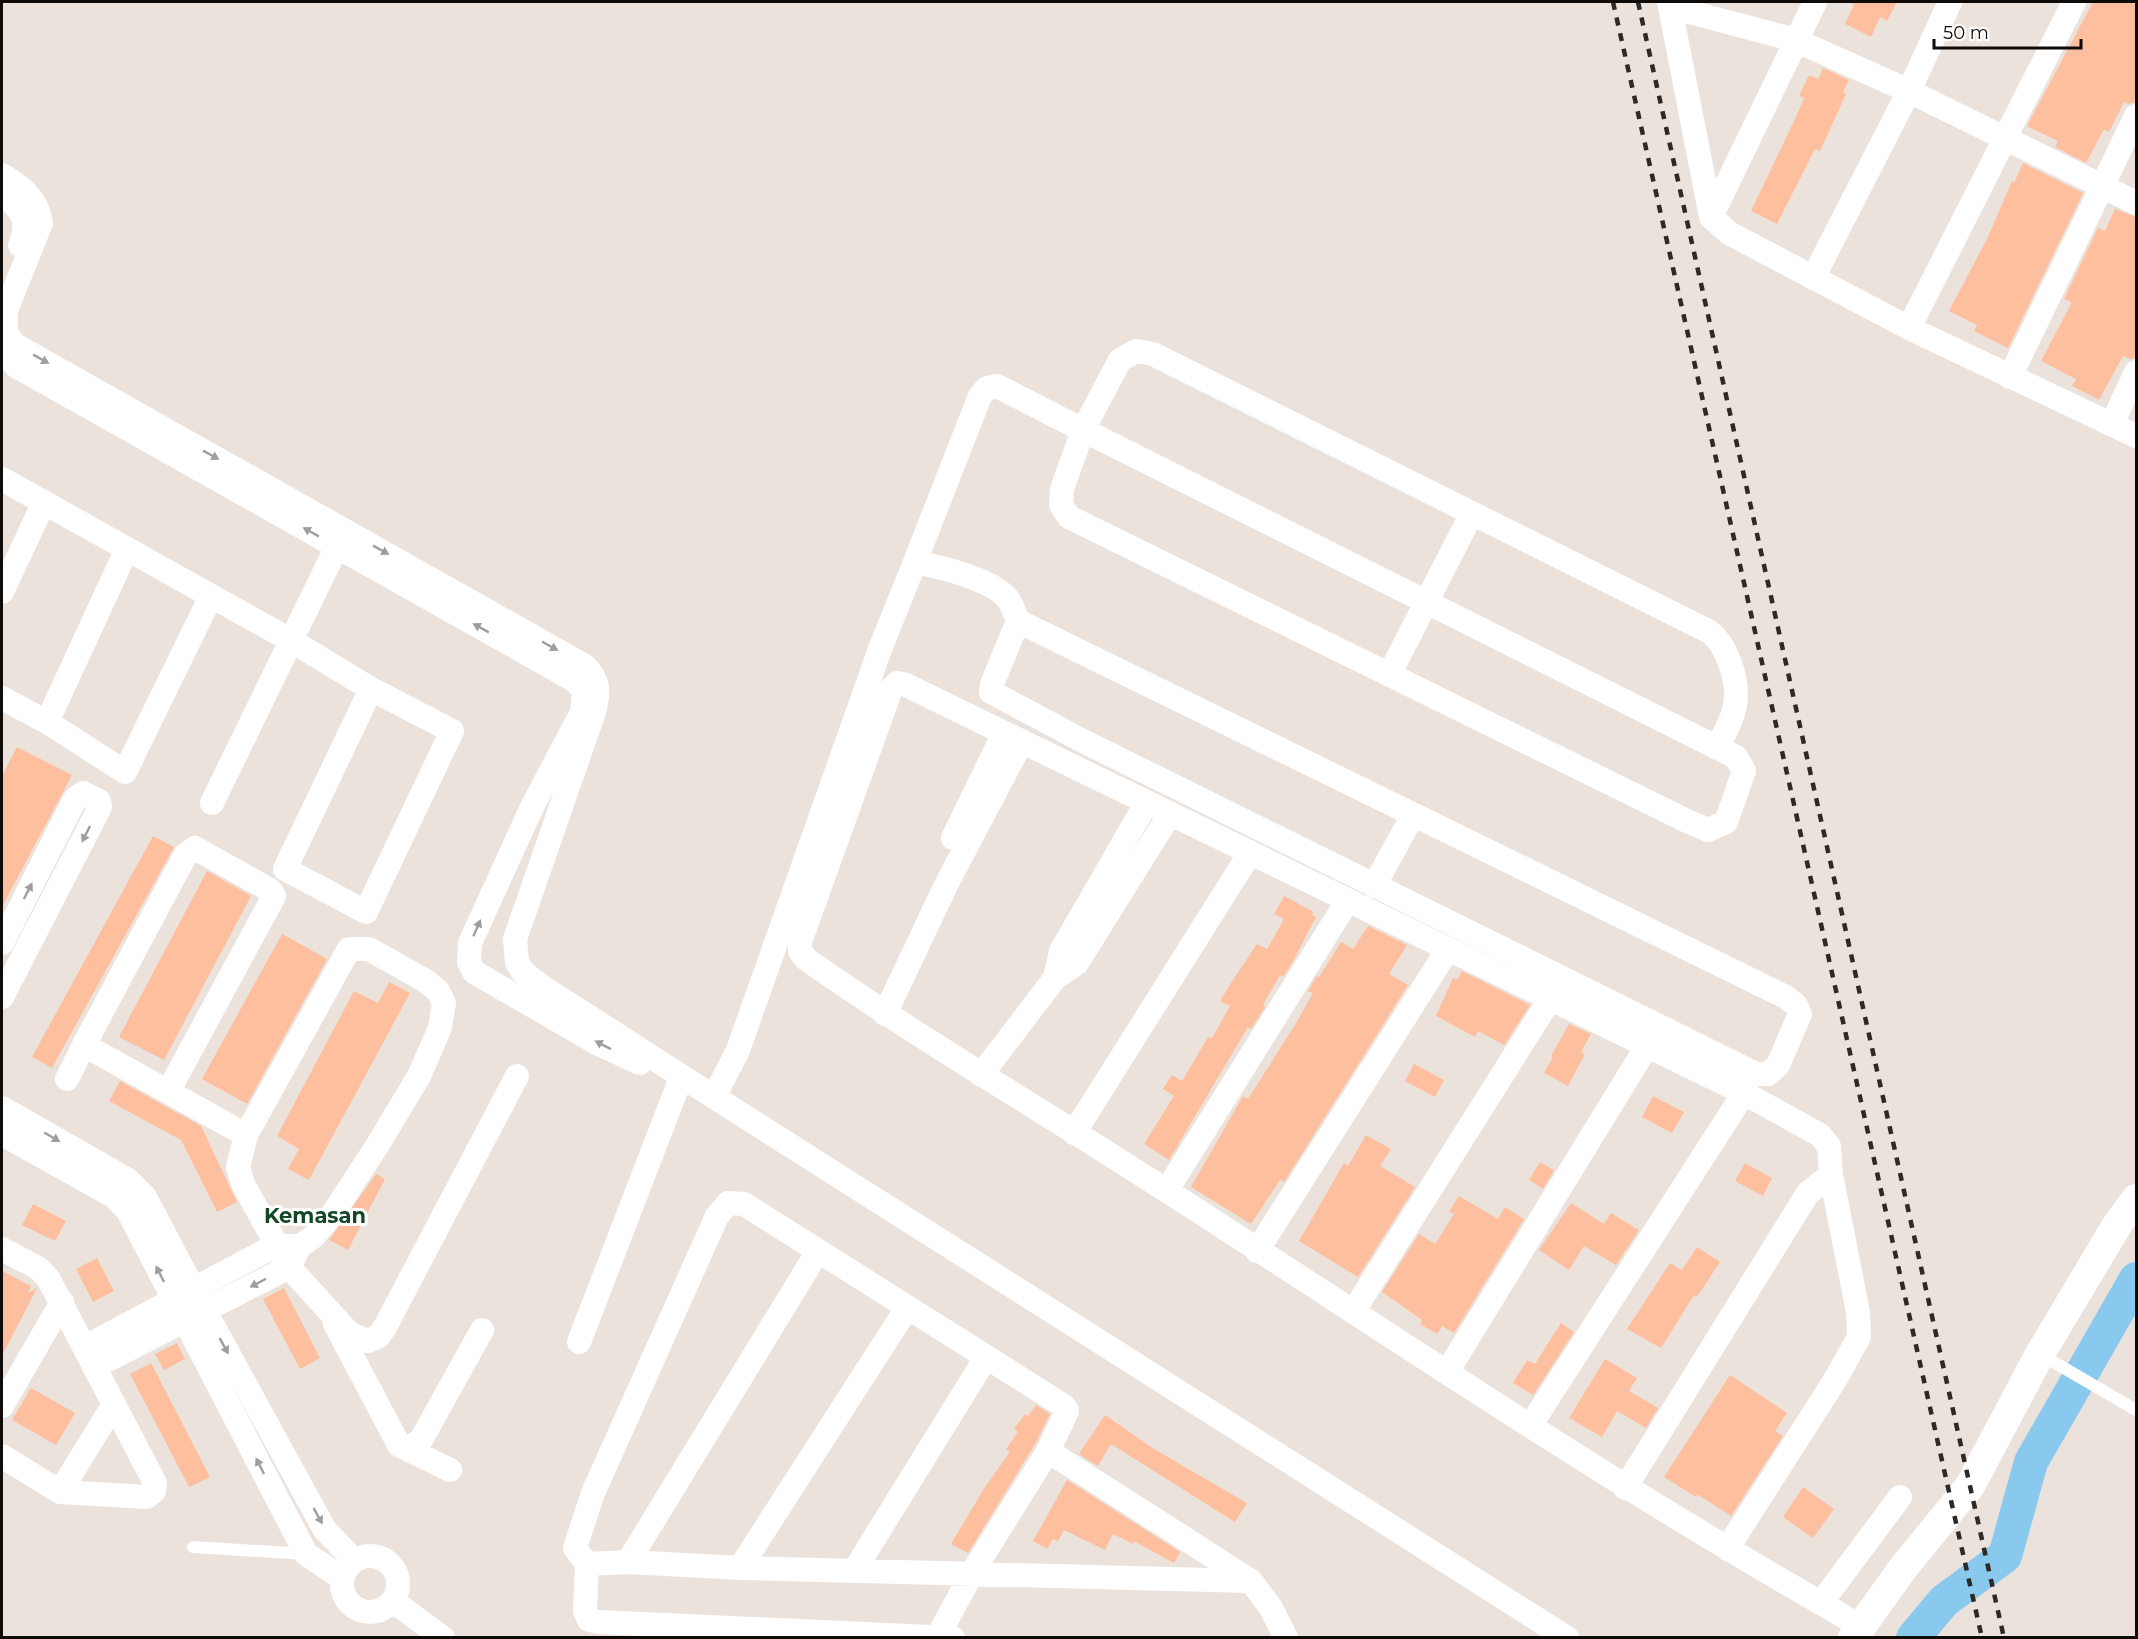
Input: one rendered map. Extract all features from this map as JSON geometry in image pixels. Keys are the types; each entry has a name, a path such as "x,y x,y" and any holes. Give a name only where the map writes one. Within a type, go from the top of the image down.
{"street":[{"path":"1711,217 1815,2"},
{"path":"1813,278 1909,91 1950,2"},
{"path":"1909,328 2074,2"},
{"path":"2136,203 1909,91 1795,40 1681,6 1711,217 1729,232 1909,328 2136,436"},
{"path":"2010,377 2136,116"},
{"path":"2,175 31,196 38,208 41,223 6,310 6,333 15,345 341,538 574,680 584,691 582,712 531,809 470,943 469,962 474,972 587,1037 696,1088"},
{"path":"2,195 16,204 24,216 26,226 2,289"},
{"path":"579,1342 696,1088 738,1050 880,649 980,396 987,388 997,386 1083,430 1717,748 1736,757 1744,771 1726,822 1708,830 1069,517 1061,505 1062,489 1083,430 1120,360 1136,351 1153,354 1710,632 1718,639 1729,663 1736,695 1731,719 1717,748"},
{"path":"2,352 16,366 585,666 592,674 598,684 594,712 515,939 517,962 523,972 696,1088 1567,1638"},
{"path":"2112,424 2136,372"},
{"path":"2,478 292,641 371,689 453,731 366,912 285,869 371,689"},
{"path":"2,592 44,502"},
{"path":"1389,675 1472,513"},
{"path":"212,803 341,538"},
{"path":"47,722 128,549"},
{"path":"915,562 945,568 981,582 1007,598 1018,621 1786,997 1796,1005 1800,1014 1778,1065 1768,1074 1756,1074 1085,742 991,692 992,684 1018,621"},
{"path":"2,698 47,722 125,772 211,596"},
{"path":"1727,1549 1835,1380 1859,1337 1858,1312 1831,1175 1829,1146 1820,1135 1743,1093 906,685 897,683 891,689 800,942 800,951 806,959 885,1014 1167,1190 1257,1251 1625,1488 1845,1620"},
{"path":"885,1014 1013,737"},
{"path":"2,943 75,799 83,793 99,801 100,807 2,998"},
{"path":"1055,978 1060,951 1147,802"},
{"path":"981,1075 1055,978 1077,963 1170,813"},
{"path":"1374,886 1413,815"},
{"path":"68,1079 186,854 195,848 270,890 274,896 169,1090"},
{"path":"1074,1133 1250,853"},
{"path":"1167,1190 1348,900"},
{"path":"89,1357 195,1316 289,1253 313,1237 332,1215 419,1076 440,1028 444,1003 438,991 426,981 369,949 349,949 246,1135 238,1167 243,1184 289,1253 327,1309 399,1445 450,1470"},
{"path":"1257,1251 1448,949"},
{"path":"1353,1312 1550,999"},
{"path":"84,1045 169,1090 246,1135"},
{"path":"1447,1372 1647,1046"},
{"path":"327,1309 350,1334 368,1341 379,1335 517,1076"},
{"path":"1530,1426 1743,1093"},
{"path":"2,1108 128,1180 145,1197 183,1294"},
{"path":"2,1134 115,1197 128,1211 183,1294 348,1569"},
{"path":"1625,1488 1808,1194 1831,1175"},
{"path":"1845,1620 1970,1486 2047,1358 2117,1225 2136,1199"},
{"path":"937,1637 972,1573 1048,1451 1067,1411 1064,1406 986,1359 744,1204 728,1203 717,1216 593,1493 575,1548 587,1564 585,1611 589,1620 708,1632 953,1638"},
{"path":"2,1249 44,1272 62,1302 155,1483 154,1491 147,1497 60,1492 2,1456"},
{"path":"628,1562 818,1251"},
{"path":"89,1357 183,1294 289,1253"},
{"path":"2,1406 62,1302"},
{"path":"740,1568 907,1308"},
{"path":"195,1316 306,1554 348,1569"},
{"path":"409,1448 421,1440 482,1330"},
{"path":"854,1571 986,1359"},
{"path":"60,1492 114,1404"},
{"path":"1048,1451 1251,1581 1271,1608 1286,1638"},
{"path":"1845,1620 1900,1497"},
{"path":"365,1556 386,1561 398,1580 398,1591 393,1601 383,1610 370,1613 358,1611 347,1603 341,1591 348,1569 365,1556"},
{"path":"587,1564 628,1562 740,1568 1251,1581"},
{"path":"393,1601 443,1638"}],"lane":[{"path":"2047,1358 2085,1378 2136,1410"},
{"path":"193,1547 306,1554"}],"building":[{"path":"1848,2 1897,2 1887,21 1880,17 1871,37 1845,24 1854,4"},
{"path":"2093,2 2136,2 2136,102 2128,104 2124,102 2109,132 2104,129 2086,163 2055,147 2058,141 2027,126"},
{"path":"1823,68 1849,80 1843,92 1846,94 1820,151 1815,149 1777,224 1751,211 1796,117 1804,98 1799,96 1809,75 1818,79"},
{"path":"2023,163 2083,193 2008,348 1974,331 1977,325 1949,311"},
{"path":"2115,209 2136,217 2136,358 2130,359 2123,356 2099,400 2072,386 2076,379 2041,361 2070,306 2071,302 2064,299 2098,228 2105,231"},
{"path":"17,747 72,775 2,907 2,776"},
{"path":"153,836 174,847 52,1068 32,1057"},
{"path":"207,871 251,896 164,1060 119,1037"},
{"path":"1284,896 1314,912 1312,915 1316,917 1292,963 1283,977 1280,975 1263,1005 1265,1007 1251,1029 1248,1027 1169,1160 1144,1144 1174,1096 1163,1089 1172,1075 1182,1081 1208,1037 1212,1038 1230,1006 1220,1001 1229,986 1257,944 1267,949 1284,919 1274,914"},
{"path":"1368,926 1407,945 1389,974 1408,985 1284,1182 1280,1180 1251,1224 1191,1187 1243,1096 1248,1099 1295,1025 1313,993 1308,991 1317,976 1319,977 1341,942 1353,949"},
{"path":"282,934 327,959 247,1104 202,1079"},
{"path":"1462,971 1530,1005 1504,1045 1478,1031 1475,1037 1436,1016 1453,978 1457,980"},
{"path":"389,982 410,993 309,1180 288,1169 299,1149 277,1136 354,991 378,1003"},
{"path":"1569,1024 1591,1034 1581,1052 1585,1054 1568,1086 1544,1073"},
{"path":"1414,1064 1444,1080 1435,1097 1405,1081"},
{"path":"120,1081 201,1126 237,1202 217,1212 181,1140 109,1101"},
{"path":"1653,1096 1684,1112 1672,1133 1642,1117"},
{"path":"1366,1135 1391,1149 1380,1166 1415,1187 1358,1277 1299,1241 1344,1163 1348,1166"},
{"path":"1540,1162 1554,1170 1543,1189 1529,1180"},
{"path":"1745,1163 1772,1178 1763,1196 1735,1181"},
{"path":"376,1174 385,1179 348,1250 329,1240"},
{"path":"1459,1196 1498,1219 1505,1207 1524,1219 1454,1333 1442,1326 1437,1334 1420,1324 1422,1320 1382,1292 1419,1234 1435,1244 1454,1214 1449,1212"},
{"path":"1571,1203 1604,1224 1611,1213 1639,1230 1616,1265 1584,1246 1569,1270 1539,1250"},
{"path":"33,1204 66,1221 55,1241 22,1225"},
{"path":"1697,1247 1720,1262 1697,1297 1694,1295 1661,1348 1627,1329 1670,1263 1682,1270"},
{"path":"97,1258 114,1291 93,1302 76,1269"},
{"path":"2,1271 31,1286 28,1293 37,1288 2,1356"},
{"path":"284,1288 320,1358 300,1369 263,1299"},
{"path":"1561,1323 1574,1332 1533,1395 1513,1383 1527,1360 1535,1364"},
{"path":"177,1343 185,1359 164,1370 155,1354"},
{"path":"1605,1359 1637,1378 1629,1391 1658,1408 1646,1428 1617,1411 1602,1437 1569,1418"},
{"path":"151,1363 210,1477 189,1487 130,1374"},
{"path":"1730,1375 1787,1413 1775,1431 1783,1436 1731,1516 1697,1494 1696,1497 1664,1477"},
{"path":"31,1388 75,1413 56,1445 12,1420"},
{"path":"1036,1405 1050,1414 1035,1444 968,1553 951,1544 985,1487 1010,1452 1006,1449 1018,1432 1014,1429 1025,1414 1028,1416"},
{"path":"1105,1415 1154,1449 1247,1503 1235,1522 1111,1444 1098,1466 1079,1454"},
{"path":"1067,1480 1180,1552 1174,1563 1134,1541 1133,1544 1113,1534 1105,1550 1064,1530 1058,1541 1053,1539 1047,1549 1033,1541"},
{"path":"1803,1487 1834,1509 1813,1538 1783,1517"}],"waterway":[{"path":"1913,1638 1944,1601 2005,1556 2031,1462 2136,1279"}],"railway":[{"path":"1613,2 1982,1638"},
{"path":"1638,2 2004,1638"}],"district":[{"name":"Kemasan","path":"315,1216"}]}
